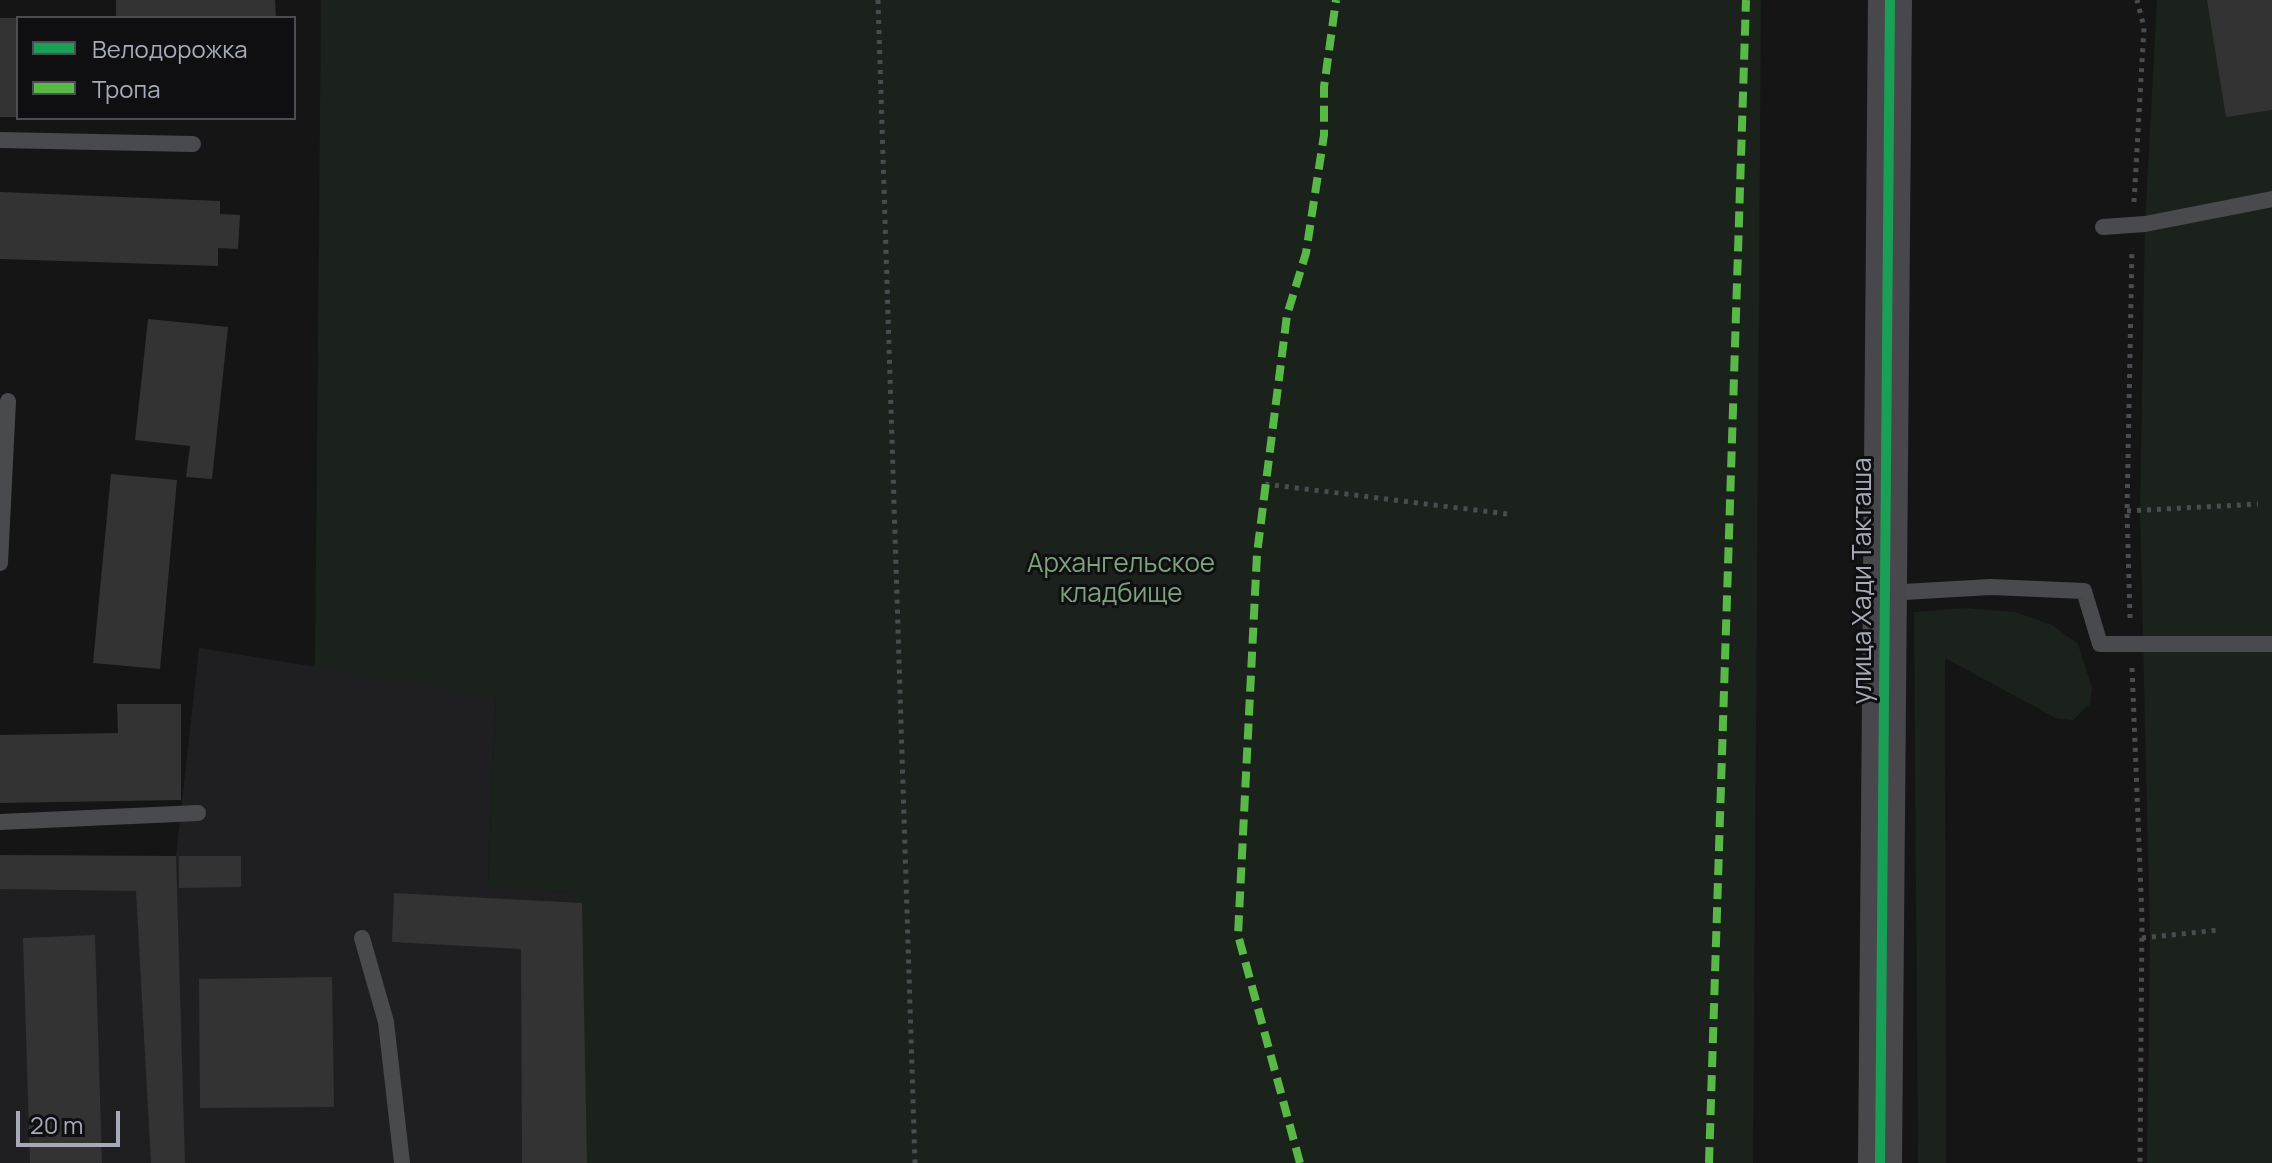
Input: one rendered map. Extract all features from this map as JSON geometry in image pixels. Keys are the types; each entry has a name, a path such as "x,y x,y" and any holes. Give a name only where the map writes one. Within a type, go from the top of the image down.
{"street":[{"name":"улица Хади Такташа","path":"1880,1163 1890,0"}],"lane":[{"path":"0,140 193,144"},
{"path":"2103,227 2133,225 2272,199"},
{"path":"0,563 8,401"},
{"path":"1886,593 1991,587 2084,591 2100,644 2272,644"},
{"path":"0,822 198,813"},
{"path":"362,938 386,1022 402,1163"}],"path":[{"path":"878,0 915,1163"},
{"path":"2137,0 2144,27 2133,225 2127,511 2142,938 2140,1163"},
{"path":"1265,484 1507,514"},
{"path":"2127,511 2258,504"},
{"path":"2142,938 2219,930"}],"shaded area":[{"path":"199,648 496,696 488,884 573,893 581,1163 0,1163 0,855 176,856"}],"green space":[{"name":"Архангельское кладбище","path":"321,0 1761,0 1753,1163 581,1163 573,893 488,885 496,697 315,667"},
{"path":"2157,0 2272,0 2272,1163 2147,1163 2150,938 2140,510 2145,224"},
{"path":"1964,608 2015,612 2052,625 2078,644 2092,688 2090,704 2073,720 2056,718 1945,658 1946,1163 1918,1163 1914,612"}],"building":[{"path":"116,0 275,0 276,16 116,16"},
{"path":"2207,0 2272,0 2272,110 2226,117"},
{"path":"0,18 16,18 16,117 0,117"},
{"path":"0,192 220,201 220,214 240,215 238,249 218,248 218,266 0,259"},
{"path":"148,319 228,327 212,479 186,477 190,446 135,440"},
{"path":"111,474 177,480 160,669 93,663"},
{"path":"117,704 181,704 181,800 0,803 0,735 118,733"},
{"path":"0,855 176,856 185,1163 151,1163 136,891 0,889"},
{"path":"179,856 241,856 241,887 179,888"},
{"path":"394,893 582,903 587,1163 522,1163 521,949 392,942"},
{"path":"95,935 102,1163 30,1163 23,938"},
{"path":"332,977 334,1107 200,1108 199,979"}],"marked path":[{"path":"1300,1163 1238,935 1257,554 1287,315 1306,253 1324,135 1324,87 1336,0"},
{"path":"1709,1163 1746,0"}],"cycle path":[{"path":"1880,1163 1890,0"}]}
